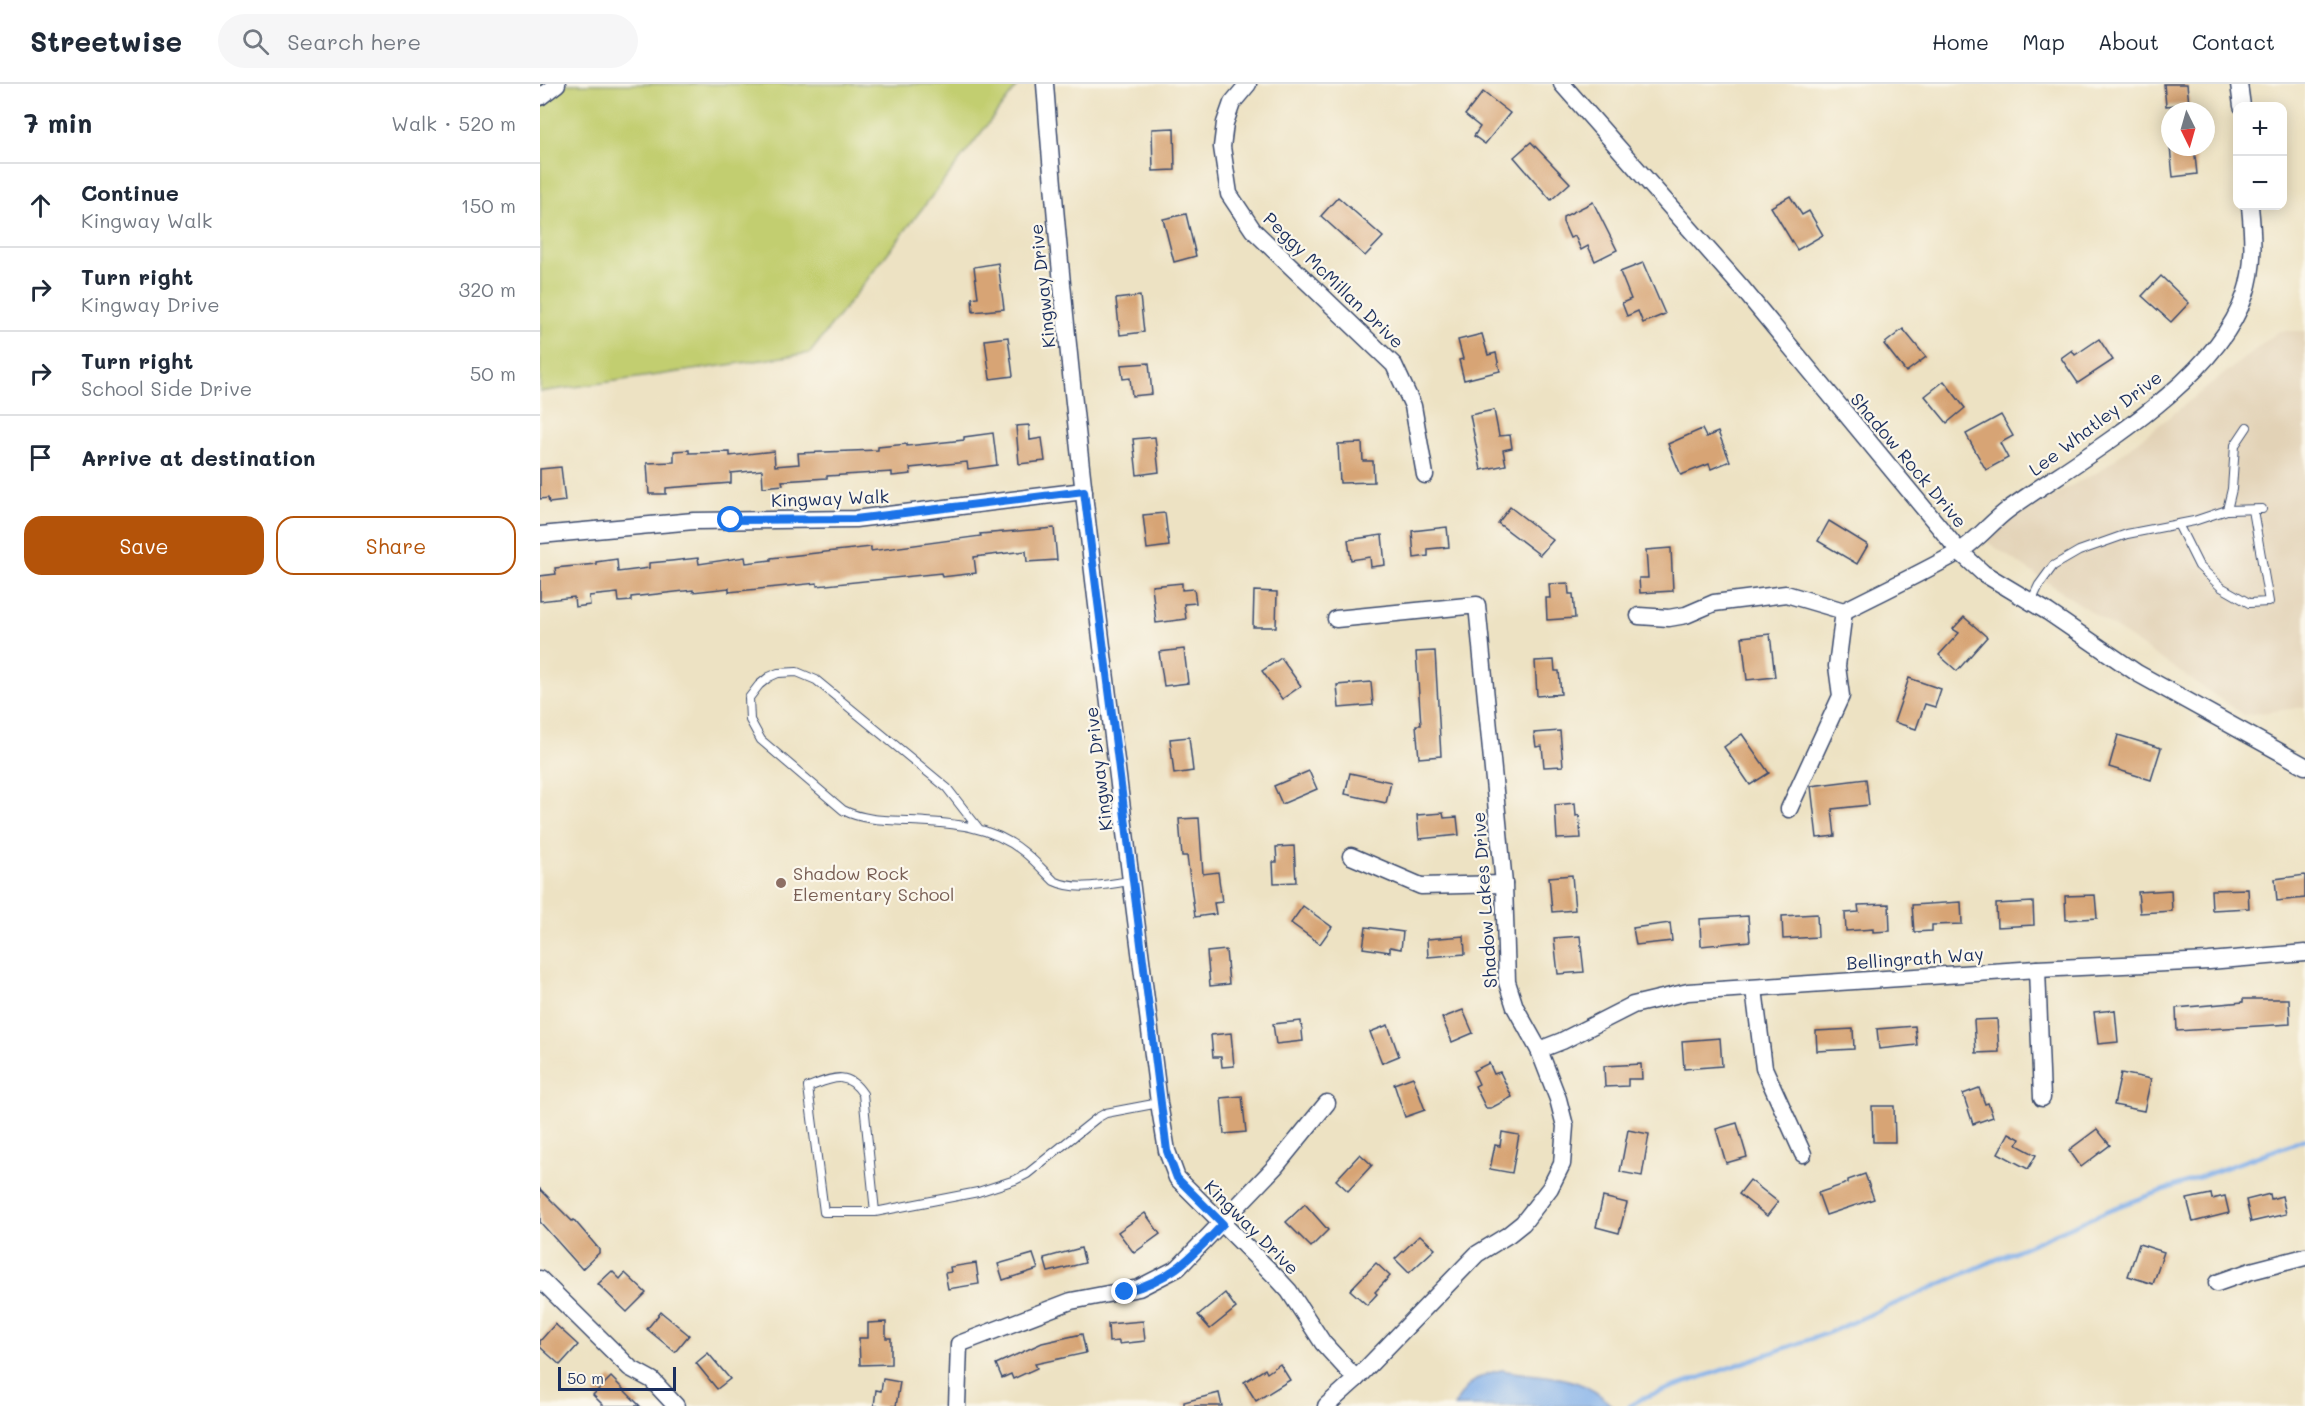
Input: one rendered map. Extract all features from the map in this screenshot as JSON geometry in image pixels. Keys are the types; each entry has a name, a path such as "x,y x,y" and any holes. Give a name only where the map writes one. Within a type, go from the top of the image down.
{"street":[{"path":"540,97 556,84"},
{"name":"Kingway Drive","path":"1045,84 1054,217 1084,491 1131,881 1167,1151 1172,1168 1186,1188 1289,1291 1323,1343 1356,1379"},
{"name":"Peggy McMillan Drive","path":"1248,84 1232,104 1225,123 1222,147 1229,194 1253,230 1394,365 1413,406 1425,475"},
{"name":"Shadow Rock Drive","path":"1562,84 1742,288 1959,551 1983,573 2031,602 2137,673 2305,766"},
{"path":"2239,84 2241,102"},
{"name":"Lee Whatley Drive","path":"1844,611 1959,551 2007,510 2137,420 2186,379 2214,351 2245,296 2253,260 2250,210"},
{"name":"Kingway Walk","path":"540,535 694,521 855,519 1084,491"},
{"path":"1639,616 1669,618 1686,615 1714,603 1786,594 1844,611 1837,666 1841,696 1789,809"},
{"name":"Shadow Lakes Drive","path":"1326,1406 1356,1379 1477,1254 1523,1223 1550,1188 1562,1164 1564,1126 1558,1099 1539,1050 1515,1007 1507,982 1504,884 1477,605 1336,619"},
{"path":"1351,856 1421,886 1504,884"},
{"name":"Bellingrath Way","path":"1539,1050 1562,1041 1632,1005 1688,992 2037,969 2209,961 2305,953"},
{"path":"2037,969 2042,1098"},
{"path":"1754,988 1764,1068 1803,1154"},
{"path":"957,1406 959,1344 1071,1301 1125,1292 1152,1283 1179,1268 1275,1167 1327,1104"},
{"path":"2217,1284 2251,1271 2305,1257"},
{"path":"540,1279 630,1368 652,1380 676,1406"}],"lane":[{"path":"2227,510 2232,489 2235,446 2247,426"},
{"path":"2031,602 2039,585 2053,566 2079,551 2127,534 2178,524 2194,521 2227,510 2258,509 2269,602 2249,603 2221,587 2199,566 2178,524"},
{"path":"979,829 947,788 816,681 797,672 778,673 759,685 749,698 750,720 761,740 843,810 861,817 955,823 979,829 1016,846 1061,884 1082,887 1131,881"},
{"path":"875,1212 863,1094 858,1085 848,1079 835,1077 808,1087 824,1212 875,1212 978,1192 1015,1180 1027,1174 1106,1113 1159,1103"}],"shaded area":[{"path":"2279,331 2305,331 2305,707 2244,715 1977,535 2100,471"}],"green space":[{"path":"540,84 1019,84 810,353 540,392"}],"water":[{"path":"1502,1370 1574,1382 1600,1395 1612,1406 1454,1406 1468,1386 1486,1374"}],"building":[{"path":"2164,84 2187,84 2189,102 2166,102"},
{"path":"1483,92 1510,113 1485,144 1474,136 1480,127 1465,115"},
{"path":"1174,128 1175,170 1153,171 1152,129"},
{"path":"1531,142 1570,183 1551,200 1514,157"},
{"path":"2171,156 2195,156 2197,174 2173,177"},
{"path":"1790,196 1802,215 1809,211 1823,235 1797,250 1771,207"},
{"path":"1338,197 1383,237 1365,256 1321,216"},
{"path":"1593,202 1617,250 1595,261 1588,246 1581,250 1575,236 1570,238 1563,222 1563,217"},
{"path":"1186,214 1196,256 1174,262 1163,219"},
{"path":"998,263 1004,309 973,312 972,298 978,297 974,267"},
{"path":"1643,263 1665,314 1643,323 1638,311 1627,316 1622,303 1631,299 1620,272"},
{"path":"2161,276 2189,303 2171,322 2142,296"},
{"path":"1140,296 1144,332 1120,335 1116,299"},
{"path":"1903,329 1926,357 1906,372 1884,344"},
{"path":"1482,334 1488,355 1496,353 1500,371 1464,380 1459,360 1463,359 1458,340"},
{"path":"1008,337 1013,376 990,379 985,340"},
{"path":"2099,339 2113,360 2078,383 2061,358 2072,350 2075,355"},
{"path":"1149,363 1152,394 1132,396 1130,378 1123,379 1121,365"},
{"path":"1944,381 1965,408 1947,423 1925,396"},
{"path":"1494,410 1499,436 1510,435 1512,448 1503,450 1506,465 1481,470 1470,415"},
{"path":"2001,415 2013,436 2000,443 2008,458 1986,470 1966,434"},
{"path":"1029,425 1030,440 1042,438 1045,461 1019,464 1016,426"},
{"path":"1702,429 1706,437 1718,432 1730,461 1711,469 1709,464 1681,475 1668,444"},
{"path":"993,433 997,465 968,469 967,462 910,468 911,474 892,476 892,472 827,476 827,478 782,481 783,485 763,487 762,470 731,473 731,483 666,488 666,494 649,494 647,463 674,462 674,451 730,452 730,456 774,451 775,466 799,464 798,453 878,450 878,447 964,440 964,437"},
{"path":"1155,437 1159,472 1137,475 1133,439"},
{"path":"1362,443 1363,461 1373,461 1374,482 1340,483 1338,444"},
{"path":"561,467 565,501 549,503 548,498 540,499 540,469"},
{"path":"1510,507 1553,540 1540,555 1498,523"},
{"path":"1165,513 1169,546 1147,549 1143,515"},
{"path":"1829,521 1868,545 1857,564 1818,541"},
{"path":"1447,527 1449,547 1428,549 1428,556 1414,558 1412,531"},
{"path":"1054,528 1057,560 1027,562 1026,551 974,557 976,573 942,577 941,573 817,586 817,583 729,592 729,588 693,592 693,590 631,597 631,601 619,602 618,593 589,596 590,605 575,607 574,597 540,601 540,576 556,574 555,568 596,564 596,562 617,559 618,572 649,568 649,563 698,558 699,564 745,557 746,563 871,547 871,551 981,536 980,534"},
{"path":"1382,535 1385,565 1371,567 1370,557 1351,560 1348,540"},
{"path":"1671,548 1673,591 1640,593 1639,578 1648,578 1646,550"},
{"path":"1182,583 1182,590 1194,589 1196,603 1184,604 1186,619 1156,623 1152,586"},
{"path":"1568,583 1569,594 1573,594 1575,618 1547,620 1546,598 1550,598 1549,584"},
{"path":"1254,591 1277,592 1276,627 1253,627"},
{"path":"1964,617 1987,637 1957,671 1939,655 1959,633 1953,629"},
{"path":"1770,634 1775,677 1747,680 1742,637"},
{"path":"1184,649 1188,683 1164,686 1159,652"},
{"path":"1435,651 1441,756 1419,758 1416,725 1421,725 1416,652"},
{"path":"1281,658 1301,686 1282,699 1262,671"},
{"path":"1554,660 1555,671 1559,671 1561,694 1537,696 1535,661"},
{"path":"1909,678 1941,689 1935,707 1925,704 1916,729 1894,722"},
{"path":"1371,682 1373,705 1339,708 1337,685"},
{"path":"1560,731 1563,766 1544,767 1542,746 1536,747 1534,733"},
{"path":"1742,734 1769,773 1750,785 1724,747"},
{"path":"2118,735 2161,748 2151,780 2109,767"},
{"path":"1189,737 1193,771 1174,774 1170,739"},
{"path":"1309,771 1317,789 1282,804 1274,786"},
{"path":"1350,773 1391,782 1386,803 1345,794"},
{"path":"1866,779 1869,805 1832,809 1835,836 1817,838 1811,786"},
{"path":"1575,803 1576,816 1579,815 1581,838 1557,839 1555,805"},
{"path":"1443,813 1444,818 1457,817 1459,835 1419,839 1417,815"},
{"path":"1199,818 1203,874 1218,872 1222,902 1214,903 1216,914 1195,917 1187,856 1182,856 1179,819"},
{"path":"1294,846 1296,882 1274,883 1273,862 1277,862 1276,847"},
{"path":"1572,875 1575,910 1552,912 1549,877"},
{"path":"2305,875 2305,898 2277,901 2275,879"},
{"path":"2248,889 2249,908 2212,910 2211,890"},
{"path":"2171,890 2172,911 2140,913 2138,892"},
{"path":"2095,895 2097,918 2066,920 2065,896"},
{"path":"1961,902 1962,924 1932,925 1932,931 1914,932 1912,905"},
{"path":"2033,902 2034,925 1997,927 1996,904"},
{"path":"1889,904 1890,931 1873,932 1873,929 1846,931 1845,913 1859,912 1858,905"},
{"path":"1303,906 1332,927 1320,944 1291,923"},
{"path":"1817,914 1818,937 1783,939 1782,916"},
{"path":"1748,916 1750,941 1701,946 1700,919"},
{"path":"1670,923 1672,941 1636,945 1633,928"},
{"path":"1366,927 1403,932 1401,949 1390,947 1390,952 1363,948"},
{"path":"1464,936 1465,954 1428,957 1427,939"},
{"path":"1580,936 1584,972 1558,974 1554,938"},
{"path":"1226,950 1229,984 1210,986 1207,952"},
{"path":"2243,999 2289,999 2290,1024 2177,1031 2176,1008 2243,1002"},
{"path":"1463,1010 1473,1033 1452,1042 1442,1018"},
{"path":"2115,1010 2118,1042 2098,1044 2094,1012"},
{"path":"1997,1019 1999,1052 1976,1053 1974,1020"},
{"path":"1301,1021 1303,1041 1276,1044 1273,1024"},
{"path":"1388,1025 1399,1056 1382,1063 1370,1032"},
{"path":"1915,1026 1917,1045 1879,1049 1877,1029"},
{"path":"1853,1029 1854,1049 1817,1051 1816,1031"},
{"path":"1231,1033 1234,1066 1222,1067 1221,1057 1213,1057 1211,1035"},
{"path":"1720,1038 1722,1066 1684,1069 1682,1041"},
{"path":"1489,1063 1494,1074 1500,1072 1512,1097 1491,1108 1486,1108 1475,1086 1479,1084 1473,1071"},
{"path":"1641,1064 1642,1079 1628,1079 1628,1086 1605,1087 1604,1066"},
{"path":"2121,1073 2151,1079 2144,1111 2114,1105"},
{"path":"1413,1077 1425,1110 1405,1117 1394,1084"},
{"path":"1979,1088 1993,1117 1973,1124 1963,1094"},
{"path":"1242,1096 1246,1132 1224,1134 1221,1098"},
{"path":"1872,1106 1894,1106 1895,1142 1873,1142"},
{"path":"1737,1123 1747,1157 1726,1163 1716,1129"},
{"path":"2097,1129 2110,1145 2081,1167 2069,1150"},
{"path":"1628,1130 1649,1134 1642,1176 1620,1172"},
{"path":"1502,1132 1519,1135 1512,1173 1490,1169 1495,1145 1500,1146"},
{"path":"2009,1133 2020,1139 2017,1145 2036,1155 2028,1169 1998,1153"},
{"path":"1360,1154 1372,1165 1348,1191 1336,1180"},
{"path":"1865,1174 1874,1199 1826,1215 1818,1193 1848,1183 1848,1180"},
{"path":"1750,1180 1778,1202 1767,1216 1739,1194"},
{"path":"540,1189 572,1221 574,1220 599,1249 599,1253 582,1269 540,1222"},
{"path":"2211,1194 2212,1199 2225,1196 2229,1213 2193,1222 2187,1199"},
{"path":"2270,1194 2271,1199 2282,1196 2286,1214 2251,1222 2246,1200"},
{"path":"1603,1197 1627,1203 1619,1233 1596,1227"},
{"path":"1305,1204 1328,1230 1311,1247 1286,1222"},
{"path":"1145,1213 1160,1234 1134,1253 1118,1232"},
{"path":"1420,1235 1435,1249 1409,1273 1395,1259"},
{"path":"2139,1244 2164,1252 2153,1284 2128,1276"},
{"path":"1081,1248 1085,1263 1048,1272 1044,1258"},
{"path":"1033,1254 1038,1269 1003,1280 998,1264"},
{"path":"976,1263 979,1284 948,1289 945,1273 951,1272 950,1267"},
{"path":"1376,1263 1390,1276 1375,1292 1377,1294 1367,1305 1350,1290"},
{"path":"612,1271 620,1279 625,1273 646,1293 627,1312 598,1284"},
{"path":"1225,1293 1236,1308 1210,1329 1198,1315"},
{"path":"661,1312 689,1335 675,1352 647,1329"},
{"path":"1143,1321 1145,1341 1119,1344 1119,1341 1109,1342 1108,1324"},
{"path":"886,1322 886,1338 891,1338 891,1364 860,1365 859,1338 868,1338 868,1323"},
{"path":"555,1324 578,1345 560,1365 540,1347 540,1341"},
{"path":"1082,1334 1086,1353 1035,1364 1037,1368 1013,1379 1011,1374 1002,1378 996,1364 1042,1343"},
{"path":"708,1353 730,1379 717,1389 696,1363"},
{"path":"1280,1364 1290,1380 1256,1401 1244,1382 1265,1369 1267,1373"},
{"path":"611,1377 640,1406 604,1406 593,1395"},
{"path":"883,1379 900,1382 896,1406 874,1406 876,1390 881,1391"},
{"path":"1219,1393 1222,1406 1184,1406 1184,1402"}],"waterway":[{"path":"1629,1406 1645,1397 1828,1333 2114,1208 2305,1139"}],"place":[{"name":"Shadow Rock Elementary School","path":"781,883"}],"route":[{"path":"731,520 855,519 1084,491 1159,1103 1167,1151 1177,1178 1223,1224 1179,1268 1152,1283 1125,1292"}]}
